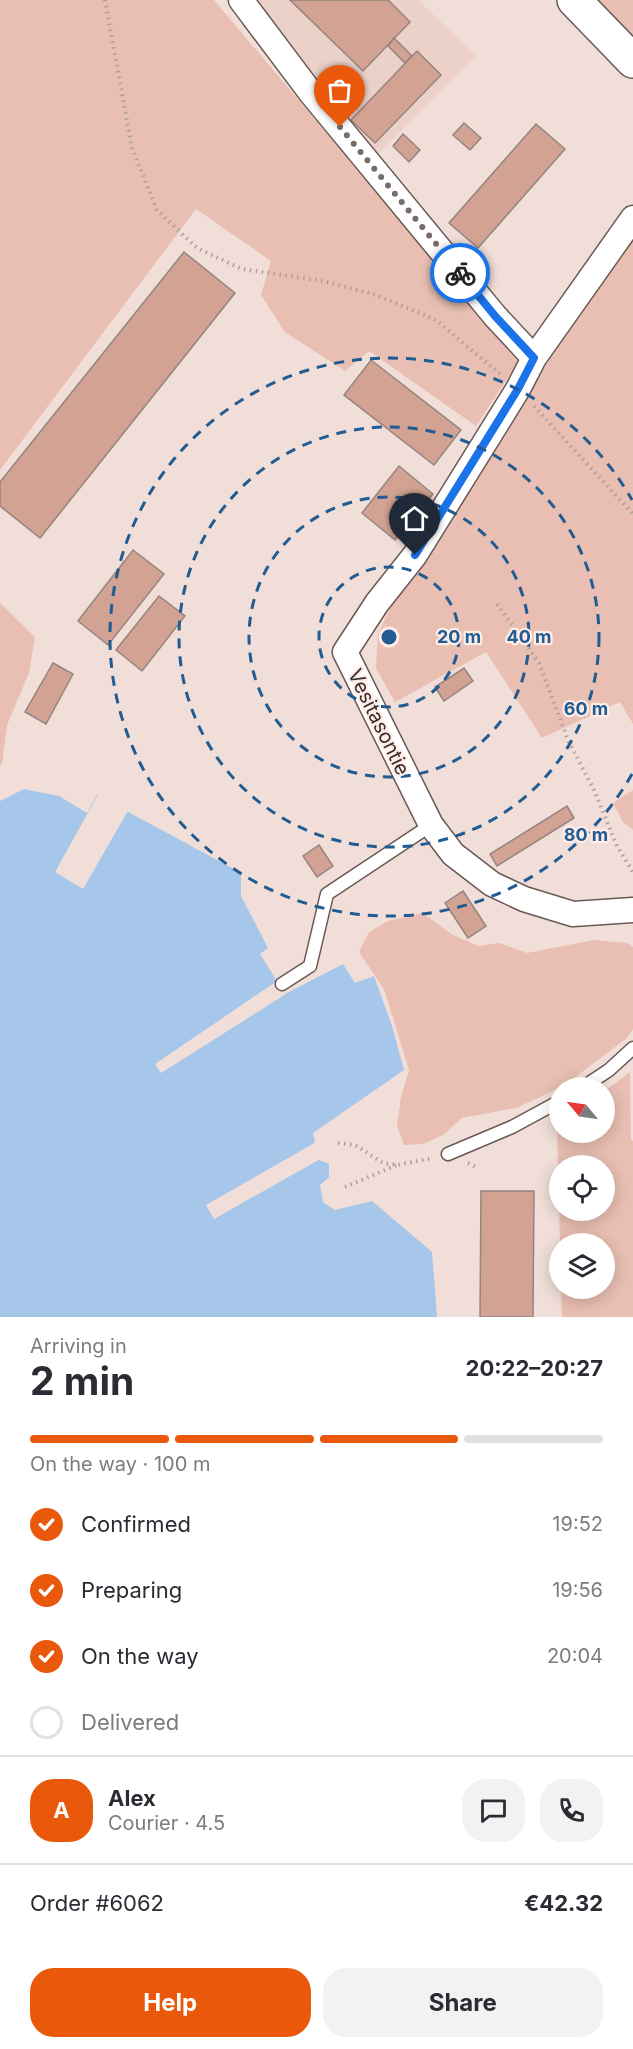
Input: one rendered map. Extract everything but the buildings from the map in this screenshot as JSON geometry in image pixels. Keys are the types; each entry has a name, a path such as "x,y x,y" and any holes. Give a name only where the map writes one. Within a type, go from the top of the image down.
{"main road":[{"path":"574,0 633,61"}],"street":[{"path":"241,0 311,93 495,316 534,358"},
{"name":"Vesitasontie","path":"633,218 534,358 518,389 415,555 377,603 345,652 431,825 453,854 492,884 524,899 573,914 633,910"}],"lane":[{"path":"282,984 310,966 327,894 431,825"},
{"path":"598,1077 633,1048"},
{"path":"448,1154 512,1127 549,1107"}],"path":[{"path":"105,0 132,148 157,210 197,248 242,268 323,281 376,295 436,320 518,389 633,514"},
{"path":"497,604 539,663 568,740 594,790 617,846 633,872"},
{"path":"338,1143 355,1145 383,1163 398,1165"},
{"path":"345,1187 398,1165 448,1154 478,1168"}],"shaded area":[{"path":"0,0 214,0 519,361 476,426 369,351 345,371 285,332 261,295 271,261 196,209 0,470"},
{"path":"241,0 418,0 476,56 370,162"},
{"path":"597,0 633,0 633,35"},
{"path":"633,241 633,724 620,702 542,738 486,652 395,702 376,668 378,634 397,594 501,441 550,359"},
{"path":"0,603 35,637 29,673 7,725 0,766"},
{"path":"633,790 633,830 623,822 613,803"},
{"path":"423,913 451,934 478,946 499,943 527,953 594,940 627,943 633,947 633,1029 627,1038 575,1077 549,1077 549,1093 516,1108 462,1118 443,1135 423,1144 404,1145 397,1126 401,1097 409,1070 384,989 359,952 369,932 388,921"},
{"path":"630,1072 631,1140 633,1141 633,1317 562,1317 561,1299 615,1299 615,1233 560,1233 559,1221 615,1221 615,1155 558,1155 557,1143 615,1143 615,1083"}],"water":[{"path":"24,789 59,796 87,813 97,795 241,873 241,896 268,948 260,954 285,994 343,964 355,983 374,976 392,1026 404,1070 313,1133 319,1160 329,1164 329,1177 320,1185 323,1202 335,1210 372,1201 432,1252 437,1317 0,1317 0,801"}],"pier":[{"path":"99,793 129,809 83,889 55,872"},
{"path":"277,981 286,994 161,1073 155,1064"},
{"path":"318,1141 322,1158 214,1219 206,1205"}],"way so far":[{"path":"340,127 460,273"}],"route":[{"path":"415,555 518,389 534,358 495,316 460,273"}]}
